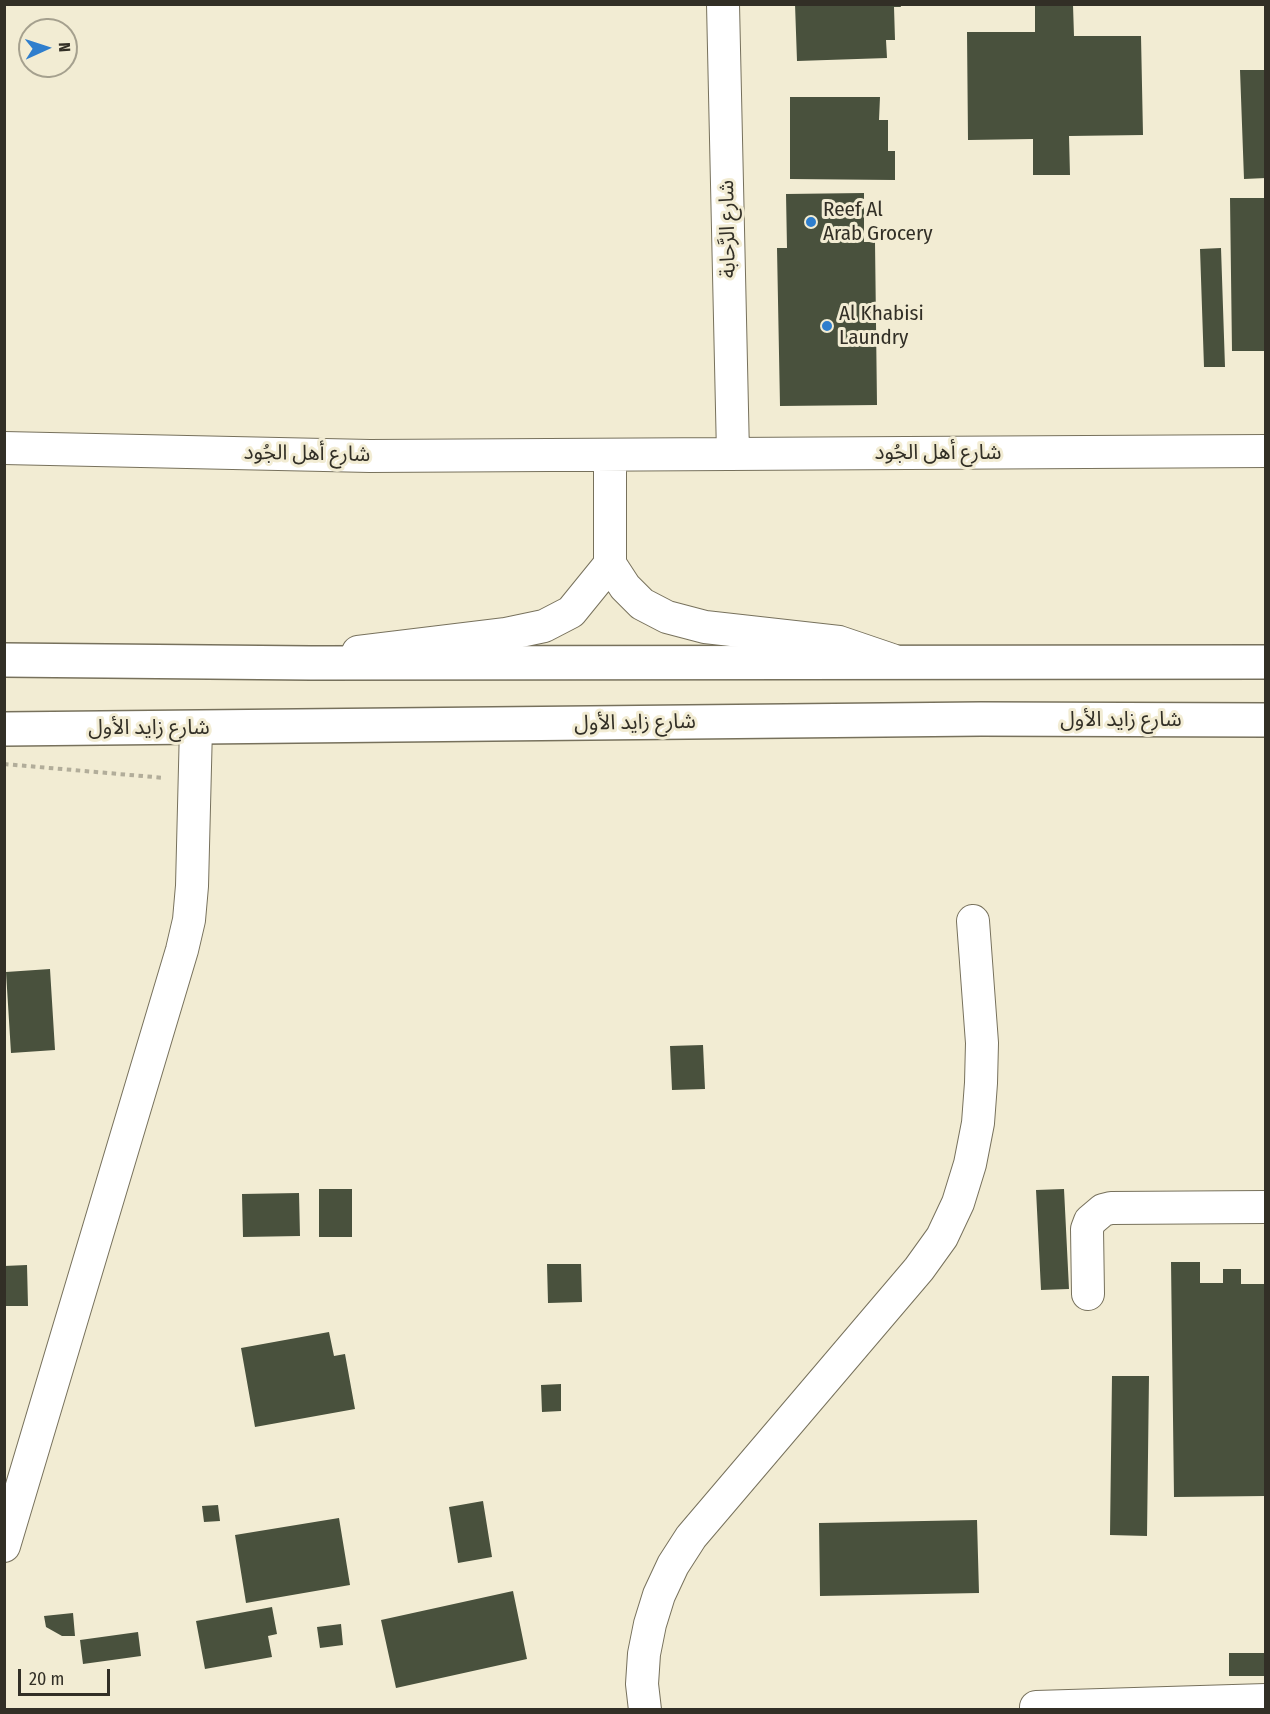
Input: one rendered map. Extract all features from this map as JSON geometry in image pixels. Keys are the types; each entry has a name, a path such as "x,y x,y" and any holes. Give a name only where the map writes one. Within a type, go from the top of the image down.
{"main road":[{"path":"4,660 311,663 1266,662"},
{"name":"شارع زايد الأول","path":"4,729 969,719 1266,720"}],"street":[{"name":"شارع الرَّحابة","path":"723,4 733,454"},
{"name":"شارع أهل الجُود","path":"4,448 370,456 1266,451"},
{"path":"610,455 610,564 625,586 642,604 667,617 705,627 839,642 901,663"},
{"path":"311,663 344,654 506,634 544,626 571,612 610,564"},
{"path":"4,1546 182,950 189,920 192,886 196,728"},
{"path":"645,1710 642,1684 644,1654 659,1595 673,1565 691,1537 919,1269 942,1237 958,1203 970,1164 978,1123 981,1083 982,1043 973,921"},
{"path":"1088,1294 1087,1229 1090,1221 1103,1210 1266,1207"},
{"path":"1036,1707 1266,1700"}],"path":[{"path":"4,765 195,780"}],"building":[{"path":"795,4 900,4 901,7 894,7 895,40 886,40 887,58 797,61"},
{"path":"1035,5 1073,5 1074,36 1141,36 1143,135 1069,136 1070,175 1033,175 1033,139 968,140 967,32 1035,32"},
{"path":"1240,70 1266,70 1266,178 1244,179"},
{"path":"790,97 880,97 879,120 888,120 888,151 895,151 895,180 790,179"},
{"name":"Al Khabisi Laundry","path":"864,193 864,242 875,242 877,405 780,406 777,248 787,248 786,194"},
{"path":"1230,198 1266,198 1266,351 1232,351"},
{"path":"1221,248 1225,367 1204,367 1200,249"},
{"path":"50,969 55,1050 11,1053 6,972"},
{"path":"703,1045 705,1089 672,1090 670,1046"},
{"path":"319,1189 352,1189 352,1237 319,1237"},
{"path":"1064,1189 1069,1289 1041,1290 1036,1190"},
{"path":"299,1193 300,1236 243,1237 242,1194"},
{"path":"1171,1262 1200,1262 1200,1283 1223,1283 1223,1269 1241,1269 1241,1284 1266,1284 1266,1496 1174,1497"},
{"path":"547,1264 581,1264 582,1302 548,1303"},
{"path":"27,1265 28,1306 4,1306 4,1266"},
{"path":"329,1332 334,1356 345,1354 355,1409 255,1427 241,1348"},
{"path":"1112,1376 1149,1376 1147,1536 1110,1535"},
{"path":"561,1384 561,1411 542,1412 541,1385"},
{"path":"483,1501 492,1557 458,1563 449,1507"},
{"path":"218,1505 220,1521 204,1522 202,1506"},
{"path":"339,1518 350,1585 246,1603 235,1535"},
{"path":"977,1520 979,1593 820,1596 819,1523"},
{"path":"513,1591 527,1659 396,1688 381,1620"},
{"path":"272,1607 277,1634 268,1636 272,1657 205,1669 196,1621"},
{"path":"73,1613 75,1636 62,1636 46,1627 44,1616"},
{"path":"341,1624 343,1645 320,1648 317,1627"},
{"path":"138,1632 141,1656 83,1664 80,1640"},
{"path":"1229,1653 1266,1653 1266,1676 1229,1676"}],"place":[{"name":"Reef Al Arab Grocery","path":"811,222"},
{"name":"Al Khabisi Laundry","path":"827,326"}]}
